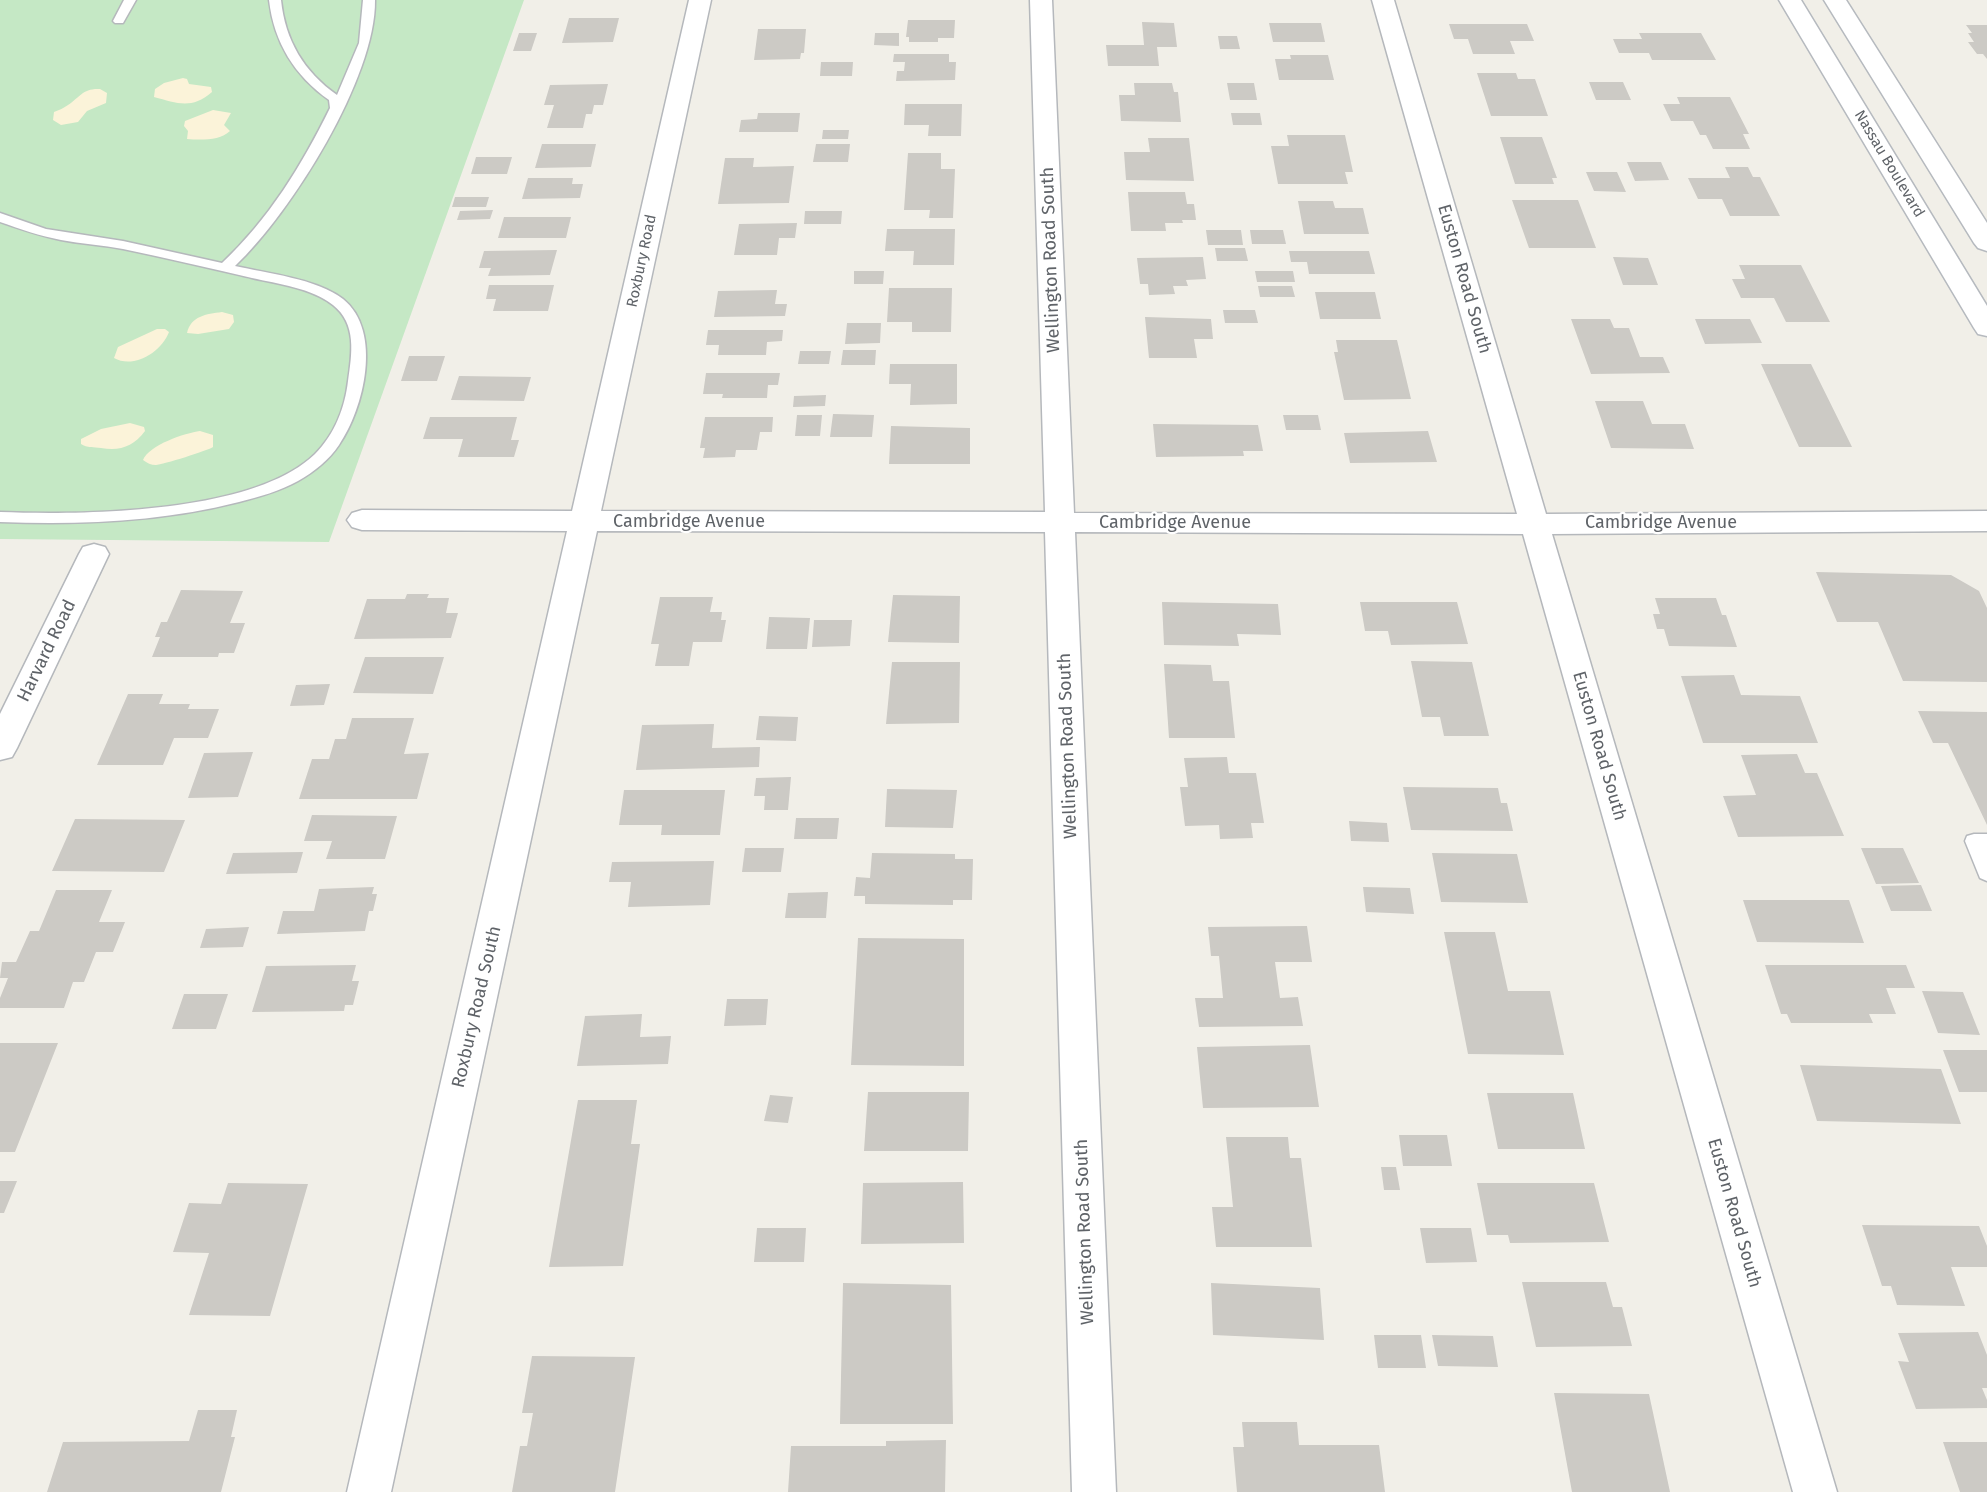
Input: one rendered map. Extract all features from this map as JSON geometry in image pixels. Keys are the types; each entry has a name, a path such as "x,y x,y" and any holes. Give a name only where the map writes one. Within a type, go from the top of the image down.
{"street":[{"name":"Roxbury Road","path":"585,521 700,0"},
{"name":"Wellington Road South","path":"1041,0 1094,1492"},
{"name":"Euston Road South","path":"1383,0 1815,1492"},
{"name":"Nassau Boulevard","path":"1790,0 1987,328"},
{"path":"1835,0 1987,243"},
{"name":"Cambridge Avenue","path":"362,520 1535,524 1987,521"},
{"name":"Roxbury Road South","path":"369,1492 585,521"},
{"name":"Harvard Road","path":"0,748 93,554"}],"lane":[{"path":"119,21 130,0"},
{"path":"275,0 276,13 296,63 312,83 335,99 336,108"},
{"path":"225,268 242,252 294,184 336,108 359,64 367,31 369,0"},
{"path":"0,217 51,234 125,245 292,284 336,299 355,318 360,346 355,391 343,428 319,460 286,482 229,500 150,513 35,519 0,518"},
{"path":"1987,841 1974,841 1987,873"}],"green space":[{"path":"0,0 524,0 329,542 0,539"}],"sand":[{"path":"187,79 189,84 211,87 212,92 197,101 184,104 154,97 155,89 164,83"},
{"path":"100,89 107,93 106,103 87,111 78,122 61,125 53,120 54,112 86,92"},
{"path":"213,110 231,113 224,125 230,131 221,137 204,140 187,139 188,131 184,126 185,121"},
{"path":"222,312 233,315 234,322 229,329 198,334 187,333 196,319"},
{"path":"157,329 165,329 169,332 160,346 146,357 129,362 114,358 118,347"},
{"path":"130,423 144,427 145,431 136,441 126,447 108,449 81,444 81,439 101,429"},
{"path":"200,431 213,435 213,447 156,465 143,460 152,449 177,437"}],"building":[{"path":"569,18 619,18 613,42 562,43"},
{"path":"908,20 955,20 954,38 938,38 938,42 909,42 909,37 906,37"},
{"path":"1142,22 1174,23 1177,47 1157,47 1159,66 1108,66 1106,45 1144,45"},
{"path":"1269,23 1321,23 1325,42 1273,42"},
{"path":"1449,24 1527,24 1534,41 1510,41 1515,54 1473,54 1468,39 1454,39"},
{"path":"1966,25 1987,25 1987,59 1983,54 1977,54 1968,42 1974,42 1968,33 1972,33"},
{"path":"758,29 806,29 804,53 801,53 800,59 754,60"},
{"path":"519,33 537,33 531,51 513,51"},
{"path":"875,33 899,33 899,46 874,45"},
{"path":"1639,33 1701,33 1716,60 1652,60 1649,53 1619,53 1613,39 1642,39"},
{"path":"1218,36 1237,36 1240,49 1220,49"},
{"path":"894,54 949,54 949,62 956,62 955,80 896,81 897,71 904,71 905,62 893,62"},
{"path":"1290,55 1328,55 1334,80 1279,80 1275,59 1291,59"},
{"path":"821,62 853,62 852,76 820,76"},
{"path":"1477,73 1516,73 1518,79 1535,79 1548,116 1491,116"},
{"path":"1589,82 1623,82 1631,100 1596,100"},
{"path":"1134,83 1172,83 1174,92 1178,92 1181,122 1121,121 1119,95 1135,95"},
{"path":"1227,83 1254,83 1257,100 1230,100"},
{"path":"608,84 603,105 594,105 592,114 586,114 583,128 547,128 554,105 544,105 550,85"},
{"path":"1677,97 1730,97 1749,134 1743,134 1750,149 1713,149 1706,135 1700,135 1693,121 1671,121 1663,104 1680,104"},
{"path":"905,104 962,104 961,136 928,136 929,125 904,125"},
{"path":"758,113 800,113 798,132 739,132 741,120 757,119"},
{"path":"1231,113 1260,113 1262,125 1233,125"},
{"path":"823,130 849,130 848,139 822,139"},
{"path":"1287,135 1345,135 1353,172 1345,172 1348,184 1278,184 1271,146 1289,146"},
{"path":"1500,137 1542,137 1557,178 1552,178 1554,184 1515,184"},
{"path":"1148,138 1189,138 1194,181 1126,180 1124,152 1150,152"},
{"path":"542,144 596,144 591,167 535,168"},
{"path":"816,144 850,144 848,162 813,162"},
{"path":"908,153 941,153 941,169 955,169 953,218 929,218 930,210 904,210"},
{"path":"476,157 512,157 507,174 471,174"},
{"path":"725,158 754,158 753,167 794,166 789,203 718,204"},
{"path":"1627,162 1661,162 1669,180 1635,181"},
{"path":"1725,167 1748,167 1753,177 1760,177 1780,216 1730,216 1722,199 1698,199 1688,178 1730,178"},
{"path":"1586,172 1617,172 1626,192 1594,191"},
{"path":"528,178 573,178 572,184 583,184 580,198 522,199"},
{"path":"1128,192 1185,192 1187,204 1194,204 1196,220 1165,223 1166,231 1131,231"},
{"path":"455,197 489,197 486,207 452,207"},
{"path":"1512,200 1578,200 1596,248 1529,248"},
{"path":"1298,201 1333,201 1335,208 1363,208 1369,234 1304,234"},
{"path":"493,210 490,219 457,220 460,211"},
{"path":"805,211 842,211 841,224 804,224"},
{"path":"504,217 571,217 566,238 498,238"},
{"path":"797,223 795,238 779,238 777,255 734,255 739,224"},
{"path":"887,229 955,229 954,265 913,265 914,251 885,251"},
{"path":"1206,230 1241,230 1243,245 1208,245"},
{"path":"1250,230 1283,230 1286,244 1252,244"},
{"path":"1215,248 1245,248 1248,261 1217,261"},
{"path":"557,250 550,275 488,276 491,268 479,268 484,251"},
{"path":"1289,251 1369,251 1375,274 1309,274 1307,262 1291,262"},
{"path":"1203,257 1206,279 1186,280 1188,286 1173,286 1175,294 1149,295 1148,284 1140,284 1137,258"},
{"path":"1613,257 1648,258 1658,285 1623,285"},
{"path":"1739,265 1801,265 1830,322 1786,322 1774,298 1741,298 1732,279 1745,279"},
{"path":"854,271 884,271 883,284 854,284"},
{"path":"1255,271 1293,271 1295,282 1257,282"},
{"path":"489,285 554,285 548,311 493,311 496,299 486,299"},
{"path":"1258,286 1292,286 1295,297 1260,297"},
{"path":"889,288 952,288 951,332 912,332 912,322 887,322"},
{"path":"777,290 775,304 787,304 785,316 714,317 718,291"},
{"path":"1315,292 1375,292 1381,319 1320,319"},
{"path":"1223,310 1255,310 1258,323 1225,323"},
{"path":"1145,317 1211,319 1213,339 1194,339 1197,358 1149,358"},
{"path":"1571,319 1610,319 1614,328 1629,328 1640,357 1663,357 1670,373 1591,374"},
{"path":"1695,319 1750,319 1762,343 1705,344"},
{"path":"847,323 881,323 880,343 845,344"},
{"path":"708,330 783,330 782,341 767,342 766,355 718,355 719,345 706,345"},
{"path":"1336,340 1397,340 1411,399 1344,400 1334,352 1338,352"},
{"path":"843,350 876,350 875,365 841,365"},
{"path":"800,351 831,351 829,364 798,364"},
{"path":"409,356 445,356 437,381 401,381"},
{"path":"890,364 957,364 957,404 910,405 911,384 889,384"},
{"path":"1761,364 1811,364 1852,447 1799,447"},
{"path":"706,373 780,373 778,385 768,385 767,398 722,398 723,394 703,394"},
{"path":"459,376 531,377 524,401 451,400"},
{"path":"826,395 825,406 793,407 794,396"},
{"path":"1595,401 1643,401 1652,424 1685,424 1694,449 1611,448"},
{"path":"833,414 874,415 872,437 830,437"},
{"path":"797,415 822,415 820,436 795,436"},
{"path":"1283,415 1318,415 1321,430 1286,430"},
{"path":"430,417 517,417 511,440 519,440 514,457 458,457 463,439 423,439"},
{"path":"705,417 773,417 772,432 760,432 757,450 736,450 735,457 703,458 705,448 700,448"},
{"path":"1153,424 1258,425 1263,451 1243,451 1244,456 1156,457"},
{"path":"891,426 970,428 970,464 889,464"},
{"path":"1428,431 1437,462 1350,463 1344,433"},
{"path":"1816,572 1951,575 1979,591 1987,608 1987,682 1903,681 1878,622 1837,622"},
{"path":"181,590 243,591 230,623 245,623 234,653 219,653 218,657 152,657 160,637 155,637 161,622 167,622"},
{"path":"407,594 429,594 427,598 449,598 446,613 458,613 451,638 354,639 367,599 405,599"},
{"path":"893,595 960,596 959,643 888,642"},
{"path":"660,597 713,597 710,612 722,612 721,620 726,620 722,642 693,642 689,666 655,666 659,644 651,644"},
{"path":"1655,598 1716,598 1722,615 1726,615 1737,647 1669,646 1664,629 1657,629 1653,614 1660,614"},
{"path":"1162,602 1278,604 1281,635 1237,634 1239,646 1164,645"},
{"path":"1360,602 1457,602 1468,644 1391,645 1388,631 1365,631"},
{"path":"769,617 810,618 807,649 766,649"},
{"path":"814,620 852,620 850,646 812,647"},
{"path":"365,657 444,657 433,694 353,693"},
{"path":"1411,661 1472,662 1489,736 1444,736 1440,717 1422,717"},
{"path":"892,662 960,662 959,723 886,724"},
{"path":"1164,664 1211,665 1213,681 1229,681 1235,738 1169,738"},
{"path":"1734,675 1741,695 1800,696 1818,743 1703,743 1681,676"},
{"path":"330,684 324,705 290,706 296,685"},
{"path":"128,694 163,694 159,704 190,704 188,709 219,709 208,738 174,738 163,765 97,765"},
{"path":"1918,711 1987,712 1987,825 1948,743 1933,743"},
{"path":"759,716 798,717 796,741 756,740"},
{"path":"352,718 414,718 404,754 429,753 417,799 299,799 312,759 329,759 335,739 346,739"},
{"path":"714,724 712,748 760,747 759,767 636,770 642,725"},
{"path":"253,752 238,797 188,798 204,753"},
{"path":"1797,754 1805,773 1817,773 1844,836 1738,837 1723,796 1756,795 1741,755"},
{"path":"1227,757 1229,773 1256,773 1264,823 1251,823 1253,838 1220,839 1219,825 1185,826 1180,787 1188,787 1184,758"},
{"path":"791,777 788,810 764,810 765,796 754,796 756,778"},
{"path":"1403,787 1498,788 1501,803 1507,803 1513,831 1411,830"},
{"path":"887,789 957,790 953,828 885,827"},
{"path":"624,790 725,790 720,835 661,835 662,825 619,825"},
{"path":"312,815 397,816 385,859 326,859 332,841 304,841"},
{"path":"796,818 839,818 837,839 794,839"},
{"path":"75,819 185,820 164,872 52,871"},
{"path":"1349,821 1387,823 1389,842 1351,841"},
{"path":"745,848 784,848 781,872 742,872"},
{"path":"1861,848 1903,848 1919,883 1876,884"},
{"path":"303,852 297,873 226,874 233,853"},
{"path":"872,853 955,854 955,859 973,859 972,900 953,900 953,905 865,904 865,896 854,896 856,877 870,878"},
{"path":"1432,853 1517,854 1528,903 1441,902"},
{"path":"714,861 710,905 628,907 631,882 609,882 612,862"},
{"path":"1921,885 1932,911 1891,911 1881,886"},
{"path":"374,887 372,894 377,894 373,911 369,911 365,931 277,934 283,911 314,911 319,889"},
{"path":"1363,887 1410,888 1414,914 1366,912"},
{"path":"56,890 112,890 99,922 125,922 113,952 96,952 84,982 73,982 64,1008 0,1008 0,998 8,978 0,978 2,962 16,962 30,931 39,931"},
{"path":"828,892 826,918 785,918 788,893"},
{"path":"1743,900 1849,900 1864,943 1757,942"},
{"path":"1307,926 1312,962 1275,962 1280,998 1298,997 1303,1026 1199,1027 1195,998 1223,998 1219,956 1211,956 1208,927"},
{"path":"249,927 243,947 200,948 206,929"},
{"path":"1444,932 1495,932 1508,991 1550,991 1564,1055 1468,1054"},
{"path":"858,938 964,939 964,1066 851,1065"},
{"path":"356,965 352,981 359,981 353,1005 345,1005 344,1011 252,1012 266,966"},
{"path":"1765,965 1906,965 1915,988 1886,988 1896,1014 1869,1014 1873,1023 1791,1023 1787,1014 1781,1014"},
{"path":"1922,991 1963,992 1980,1035 1938,1033"},
{"path":"184,994 228,994 216,1029 172,1029"},
{"path":"727,999 768,999 766,1025 724,1026"},
{"path":"642,1014 640,1037 671,1036 668,1064 577,1066 585,1016"},
{"path":"0,1043 58,1043 15,1152 0,1152"},
{"path":"1310,1045 1319,1107 1203,1108 1197,1047"},
{"path":"1943,1050 1987,1050 1987,1092 1959,1092"},
{"path":"1800,1065 1941,1069 1961,1124 1817,1121"},
{"path":"868,1092 969,1092 968,1151 864,1151"},
{"path":"1487,1093 1573,1093 1585,1149 1498,1149"},
{"path":"770,1095 793,1097 788,1123 764,1121"},
{"path":"578,1100 637,1100 631,1144 640,1144 623,1266 549,1267"},
{"path":"1399,1135 1447,1135 1452,1166 1403,1166"},
{"path":"1226,1137 1288,1137 1290,1158 1301,1158 1312,1247 1216,1247 1212,1207 1233,1207"},
{"path":"1381,1167 1396,1167 1400,1190 1384,1190"},
{"path":"0,1181 17,1181 4,1213 0,1213"},
{"path":"963,1182 964,1243 861,1244 863,1183"},
{"path":"228,1183 308,1184 270,1316 189,1315 209,1253 173,1252 189,1203 221,1204"},
{"path":"1477,1183 1594,1183 1609,1242 1510,1243 1508,1235 1487,1235"},
{"path":"1862,1225 1979,1226 1987,1246 1987,1267 1951,1267 1965,1306 1897,1305 1891,1286 1882,1286"},
{"path":"757,1228 806,1228 804,1262 754,1262"},
{"path":"1420,1228 1471,1228 1477,1262 1426,1263"},
{"path":"1522,1282 1606,1282 1613,1307 1622,1307 1632,1346 1536,1347"},
{"path":"843,1283 951,1285 953,1424 840,1424"},
{"path":"1211,1283 1320,1288 1324,1340 1213,1335"},
{"path":"1978,1332 1987,1355 1987,1388 1982,1388 1987,1400 1987,1408 1916,1409 1898,1361 1909,1362 1898,1333"},
{"path":"1374,1335 1421,1335 1426,1368 1378,1368"},
{"path":"1432,1335 1493,1336 1498,1367 1438,1366"},
{"path":"532,1356 635,1357 615,1492 512,1492 520,1446 527,1446 533,1413 522,1413"},
{"path":"1554,1393 1649,1394 1670,1492 1572,1492"},
{"path":"198,1410 237,1410 231,1437 235,1437 221,1492 47,1492 63,1442 189,1441"},
{"path":"1242,1422 1297,1422 1299,1445 1379,1445 1385,1492 1237,1492 1233,1447 1244,1447"},
{"path":"946,1440 945,1492 788,1492 791,1446 886,1446 886,1441"},
{"path":"1943,1442 1987,1442 1987,1492 1960,1492"}]}
